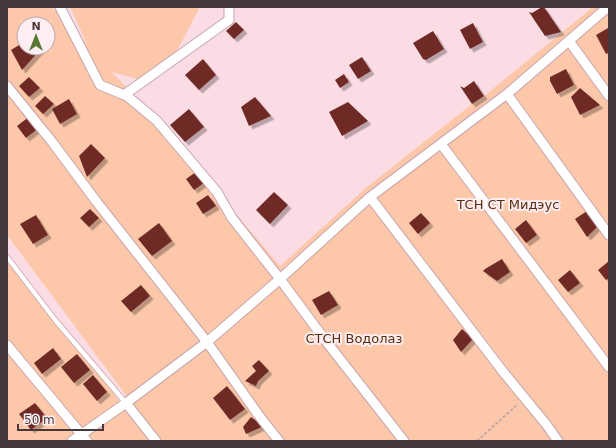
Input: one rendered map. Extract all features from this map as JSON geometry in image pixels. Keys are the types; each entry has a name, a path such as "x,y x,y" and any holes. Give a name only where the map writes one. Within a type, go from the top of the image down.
{"street":[{"path":"60,7 100,85 127,96 157,121 217,192 232,218 404,441"},
{"path":"124,95 229,20 229,7"},
{"path":"72,441 84,437 126,402 207,342 280,279 370,197 507,94 608,7"},
{"path":"569,41 609,96"},
{"path":"7,86 207,342 260,418 279,441"},
{"path":"507,94 609,235"},
{"path":"441,144 609,367"},
{"path":"370,197 504,373 558,441"},
{"path":"7,345 84,437"},
{"path":"126,402 156,441"}],"lane":[{"path":"7,257 56,321 126,402"}],"path":[{"path":"477,441 525,398"}],"green space":[{"name":"СТСН Водолаз","path":"7,7 52,7 87,44 70,7 200,7 172,60 138,79 112,72 144,106 280,266 367,187 484,96 593,7 609,7 609,441 564,441 409,241 561,441 160,441 7,235"},
{"path":"7,254 150,441 7,441"}],"building":[{"path":"544,7 561,32 545,36 529,12 532,13"},
{"path":"236,22 244,30 234,39 226,31"},
{"path":"473,23 483,42 470,49 460,30"},
{"path":"608,28 609,52 606,54 596,35"},
{"path":"433,31 444,49 426,60 423,59 413,43"},
{"path":"16,47 16,56 35,56 22,70 11,50"},
{"path":"362,57 371,71 358,79 349,65"},
{"path":"203,59 216,75 199,90 185,75"},
{"path":"566,69 574,85 557,94 550,81 550,77"},
{"path":"344,74 349,82 340,88 335,80"},
{"path":"29,77 40,88 29,97 19,86"},
{"path":"474,81 484,96 472,104 460,86 464,88"},
{"path":"580,88 600,105 580,115 571,97"},
{"path":"45,96 54,104 43,114 35,106"},
{"path":"255,97 271,116 249,126 241,107"},
{"path":"69,99 77,114 60,124 52,109"},
{"path":"348,102 368,121 342,136 329,112"},
{"path":"189,109 204,127 185,142 170,125"},
{"path":"30,116 40,127 26,138 17,126"},
{"path":"91,144 105,158 87,177 79,156"},
{"path":"196,172 204,183 194,190 186,179"},
{"path":"274,192 288,205 270,224 256,210"},
{"path":"208,195 216,206 203,214 196,203"},
{"path":"90,209 99,218 89,227 80,218"},
{"path":"587,211 597,227 587,237 575,219"},
{"path":"421,213 430,223 418,234 409,223"},
{"path":"36,215 48,235 33,244 20,224"},
{"path":"526,220 537,235 526,243 515,229"},
{"path":"159,223 172,241 152,256 138,239"},
{"path":"502,259 510,272 497,281 483,271"},
{"path":"609,261 609,278 606,280 598,270"},
{"path":"570,270 580,283 568,292 558,280"},
{"path":"141,285 150,296 131,312 121,301"},
{"path":"329,291 338,305 321,315 312,300"},
{"path":"462,329 473,339 461,352 453,340"},
{"path":"53,348 61,359 42,374 34,363"},
{"path":"77,354 90,370 74,383 61,367"},
{"path":"259,360 269,371 258,381 256,386 245,381 256,371 252,366"},
{"path":"93,375 107,392 97,401 83,384"},
{"path":"227,386 245,409 230,420 213,398"},
{"path":"35,403 47,418 31,430 19,414"},
{"path":"251,417 264,426 246,434 243,427"}],"park label":[{"name":"ТСН СТ Мидэус","path":"508,204"}]}
